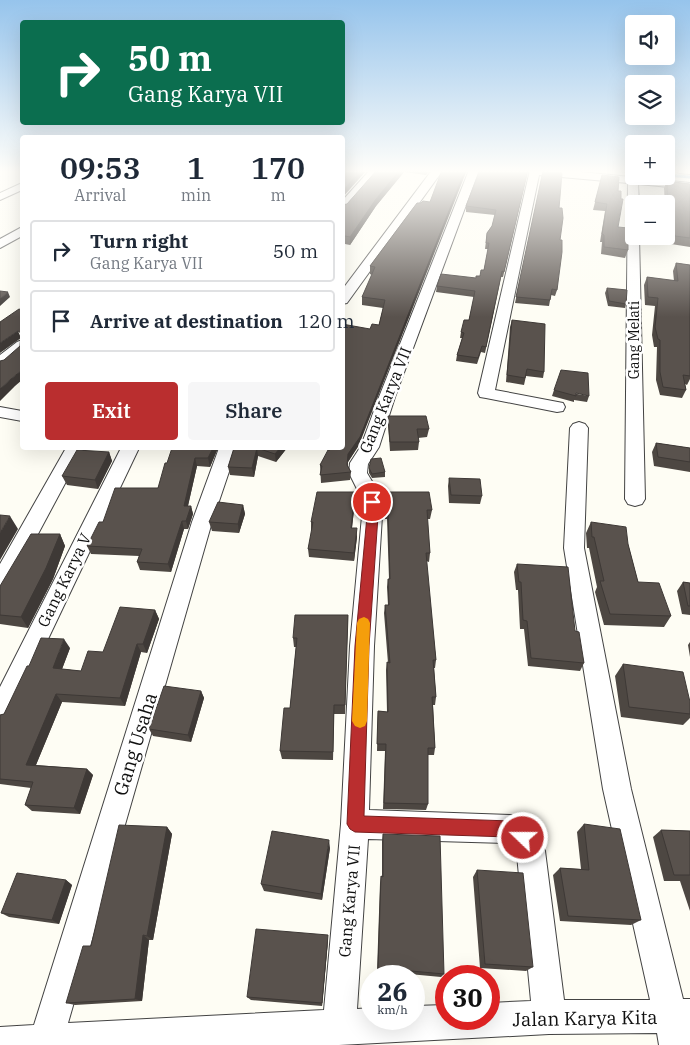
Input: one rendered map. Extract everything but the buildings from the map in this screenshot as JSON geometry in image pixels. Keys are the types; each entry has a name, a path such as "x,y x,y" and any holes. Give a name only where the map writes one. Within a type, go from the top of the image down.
{"street":[{"path":"345,296 402,219"},
{"name":"Gang Karya VII","path":"338,1028 355,824 362,646 372,516 369,493 358,473 359,464 370,447 387,397 455,219"},
{"path":"522,219 486,393 557,407"},
{"name":"Gang Melati","path":"632,219 635,500"},
{"path":"0,244 20,232"},
{"path":"0,363 20,346"},
{"path":"0,412 20,416"},
{"path":"579,428 574,548 617,789 679,1026"},
{"path":"0,584 74,450"},
{"name":"Gang Karya V","path":"0,713 129,450"},
{"name":"Gang Usaha","path":"45,1044 202,522 227,450"},
{"path":"355,824 511,829 523,838 531,851 549,1017"},
{"name":"Jalan Karya Kita","path":"0,1044 242,1038 338,1028 549,1017 679,1026"}],"slow traffic":[{"path":"360,721 364,623"}],"route":[{"path":"372,502 362,646 358,789 355,824 511,829 523,838"}]}
